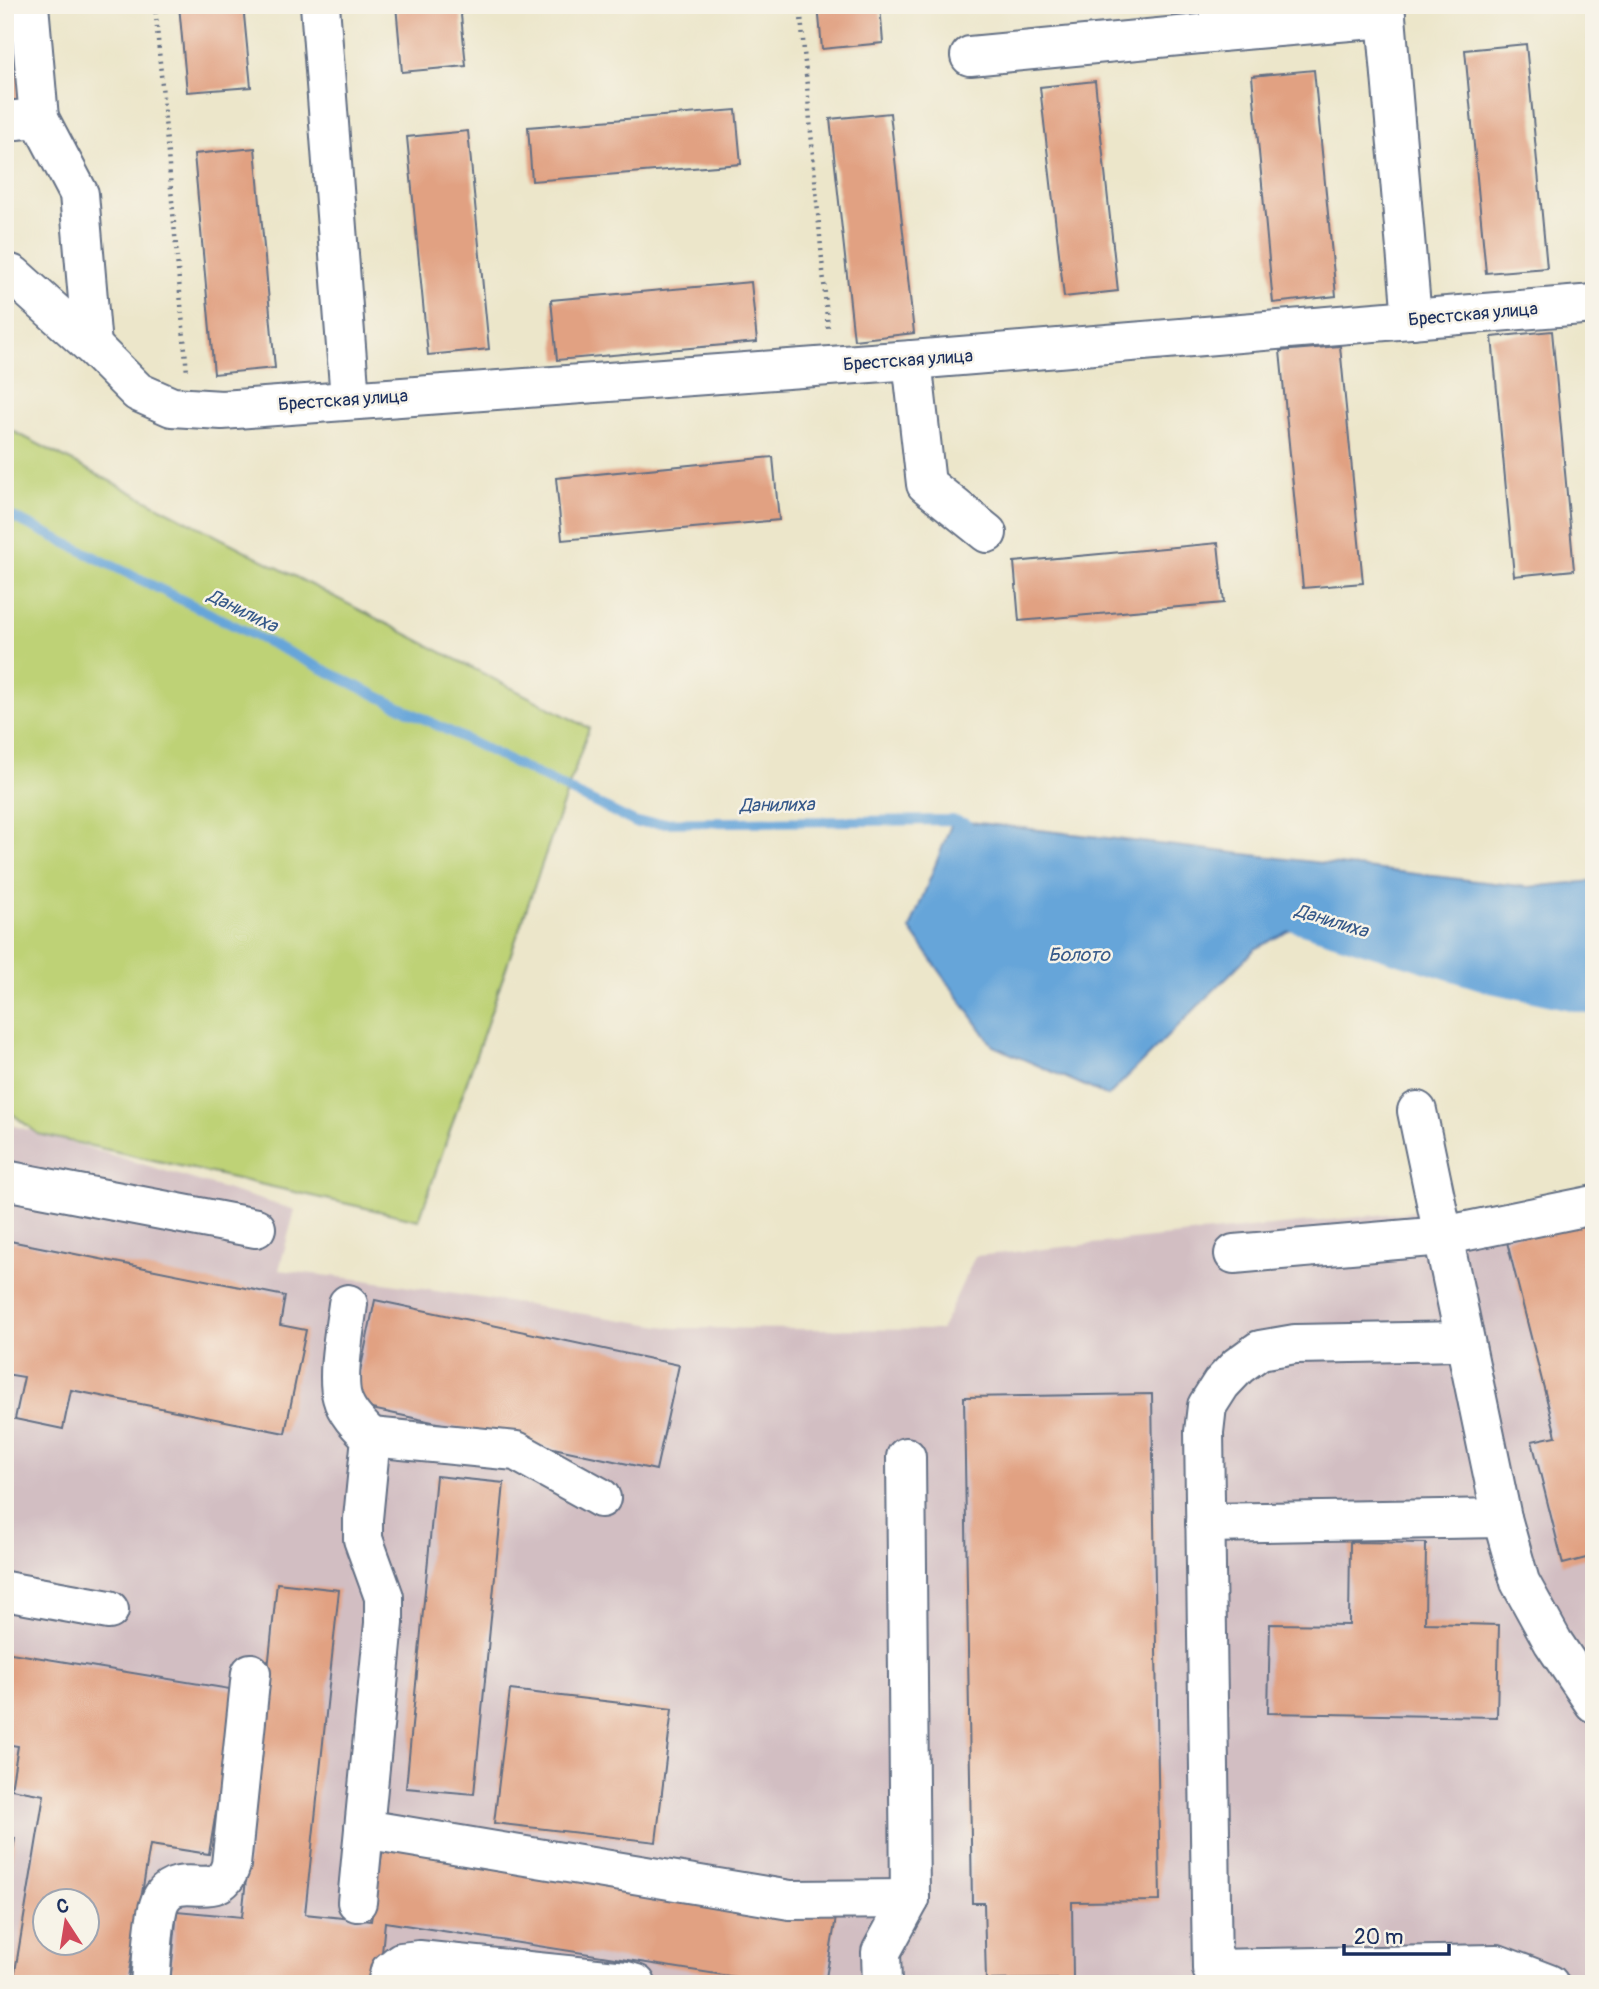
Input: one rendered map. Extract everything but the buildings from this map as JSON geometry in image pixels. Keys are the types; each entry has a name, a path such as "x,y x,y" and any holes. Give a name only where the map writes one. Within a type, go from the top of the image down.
{"street":[{"path":"29,5 22,120 79,194 92,346"},
{"path":"320,5 350,399"},
{"path":"970,56 1220,18 1385,12 1412,319"},
{"name":"Брестская улица","path":"5,272 13,275 92,346 138,392 172,407 206,409 912,360 1594,304"},
{"path":"912,360 926,484 987,533"},
{"path":"1417,1111 1502,1518 1520,1582 1553,1642 1594,1703"},
{"path":"5,1180 256,1228"},
{"path":"1234,1254 1443,1236 1594,1205"},
{"path":"348,1304 340,1376 342,1398 353,1419 371,1437 516,1451 601,1498"},
{"path":"1464,1341 1294,1344 1260,1350 1238,1366 1221,1384 1207,1406 1204,1432 1200,1976 1497,1964 1549,1984"},
{"path":"357,1902 384,1623 384,1597 363,1539 371,1437"},
{"path":"882,1984 881,1952 911,1899 906,1457"},
{"path":"1205,1523 1502,1518"},
{"path":"5,1591 109,1611"},
{"path":"150,1984 158,1909 162,1897 171,1889 189,1885 218,1885 227,1878 231,1865 251,1674"},
{"path":"364,1829 790,1900 911,1899"},
{"path":"387,1984 390,1971 401,1962 419,1960 636,1984"}],"path":[{"path":"155,5 206,409"},
{"path":"800,5 832,366"}],"shaded area":[{"path":"5,1123 295,1210 279,1270 365,1280 675,1328 941,1330 975,1256 1594,1193 1594,1984 5,1984"}],"green space":[{"path":"5,427 589,728 419,1220 38,1134 5,1108"}],"water":[{"name":"Болото","path":"953,820 1528,887 1594,881 1594,1010 1491,988 1296,927 1255,949 1108,1096 993,1046 910,929"}],"waterway":[{"name":"Данилиха","path":"5,513 636,823 953,820 967,824"},
{"name":"Данилиха","path":"1283,923 1491,988 1594,1010"}]}
